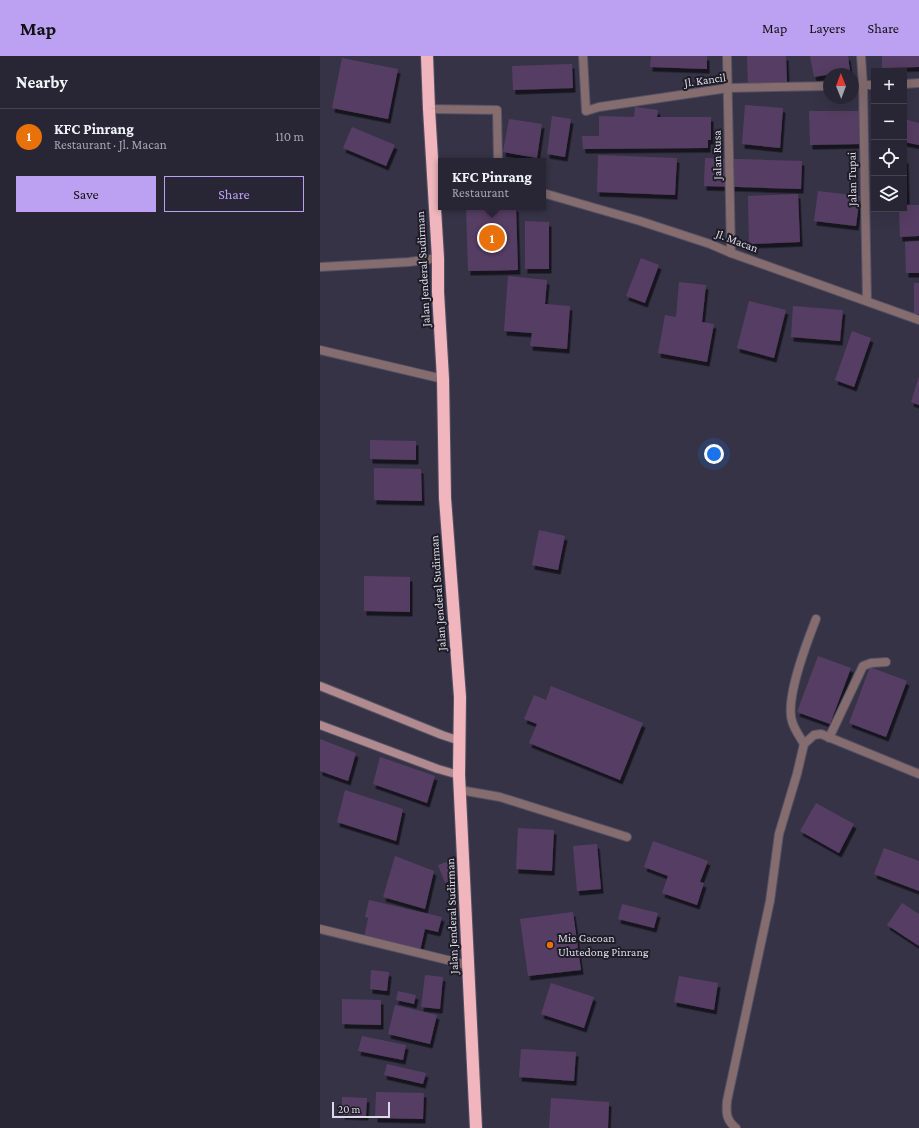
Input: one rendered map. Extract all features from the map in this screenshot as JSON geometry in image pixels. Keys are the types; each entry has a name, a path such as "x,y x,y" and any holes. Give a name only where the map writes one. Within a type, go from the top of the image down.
{"highway":[{"name":"Jalan Jenderal Sudirman","path":"427,56 429,109 437,175 438,292 443,380 445,498 460,698 459,775 476,1128"}],"street":[{"name":"Jl. Kancil","path":"583,56 586,111 599,107 728,88 823,86"},
{"name":"Jalan Rusa","path":"727,56 731,253"},
{"name":"Jalan Tupai","path":"861,56 867,301"},
{"path":"907,84 919,84"},
{"path":"862,85 871,85"},
{"path":"429,109 498,110 498,158"},
{"name":"Jl. Macan","path":"546,195 640,221 710,244 731,253 919,320"},
{"path":"320,267 409,262 438,258"},
{"path":"320,350 443,380"},
{"path":"804,744 792,721 794,686 806,644 816,619"},
{"path":"829,738 863,666 871,663 886,662"},
{"path":"320,686 460,741"},
{"path":"320,725 438,769 459,775"},
{"path":"736,1128 730,1124 726,1115 727,1101 770,901 779,834 797,774 804,744 814,735 821,734 919,774"},
{"path":"460,790 500,797 627,836"},
{"path":"320,929 468,966"}],"building":[{"path":"651,56 707,56 707,69 650,67"},
{"path":"747,56 786,56 787,83 748,85"},
{"path":"810,56 848,56 850,68 823,68 823,76 814,77"},
{"path":"882,56 919,56 919,67 882,68"},
{"path":"342,58 398,69 388,119 332,108"},
{"path":"572,64 573,88 513,90 512,66"},
{"path":"745,105 783,108 780,148 742,144"},
{"path":"635,107 658,110 657,117 711,117 711,140 708,140 708,148 583,149 582,136 599,136 599,116 634,117"},
{"path":"809,111 862,111 862,144 810,145"},
{"path":"552,116 571,119 565,157 547,154"},
{"path":"509,119 542,124 537,158 503,152"},
{"path":"907,120 919,123 919,145 907,143"},
{"path":"352,127 395,145 386,166 343,148"},
{"path":"598,155 677,158 675,195 597,192"},
{"path":"705,158 802,161 801,189 704,186"},
{"path":"818,191 860,196 856,226 814,221"},
{"path":"798,194 800,242 749,244 748,196"},
{"path":"907,205 919,205 919,236 900,237 899,212 907,212"},
{"path":"466,210 516,210 518,270 468,271"},
{"path":"525,221 549,222 549,269 525,269"},
{"path":"919,241 919,273 906,273 905,242"},
{"path":"641,258 659,265 645,303 626,296"},
{"path":"508,276 547,280 545,304 570,306 567,349 530,346 532,333 504,331"},
{"path":"679,282 706,285 702,322 714,324 707,362 658,353 665,315 676,317"},
{"path":"914,283 919,283 919,314 914,314"},
{"path":"749,301 786,310 774,358 737,348"},
{"path":"793,306 843,310 840,341 791,337"},
{"path":"852,331 871,338 854,387 835,380"},
{"path":"919,376 919,405 911,402"},
{"path":"370,440 416,441 416,460 370,459"},
{"path":"374,468 421,469 422,501 374,500"},
{"path":"539,530 565,536 558,570 532,565"},
{"path":"364,576 410,577 410,612 364,611"},
{"path":"818,656 851,668 830,724 797,712"},
{"path":"870,667 907,681 886,737 849,723"},
{"path":"551,686 643,723 620,780 529,743 537,724 524,719 534,695 546,700"},
{"path":"320,739 356,753 348,781 320,771"},
{"path":"380,757 435,776 427,803 373,784"},
{"path":"345,790 403,809 396,841 337,822"},
{"path":"816,803 854,824 839,853 800,831"},
{"path":"518,828 554,830 552,871 516,869"},
{"path":"653,841 708,861 700,882 704,883 697,905 662,893 668,876 644,867"},
{"path":"597,844 601,889 577,891 573,846"},
{"path":"884,848 919,861 919,891 874,874"},
{"path":"395,856 434,871 425,909 383,897"},
{"path":"449,861 456,879 445,883 438,865"},
{"path":"369,900 442,917 438,932 425,929 420,951 364,938 368,918 365,917"},
{"path":"902,903 919,914 919,946 887,925"},
{"path":"622,904 658,913 654,928 618,919"},
{"path":"573,912 581,970 528,976 520,919"},
{"path":"371,970 389,972 387,991 370,989"},
{"path":"425,975 443,977 440,1009 421,1007"},
{"path":"679,976 718,983 714,1010 674,1002"},
{"path":"551,983 594,997 584,1028 541,1014"},
{"path":"398,991 416,995 414,1004 396,1000"},
{"path":"342,999 381,1000 381,1025 342,1024"},
{"path":"395,1005 437,1015 430,1044 388,1034"},
{"path":"362,1036 406,1045 403,1060 358,1051"},
{"path":"521,1049 576,1052 574,1081 519,1077"},
{"path":"387,1064 426,1073 423,1084 384,1075"},
{"path":"376,1092 424,1093 423,1119 375,1118"},
{"path":"342,1097 367,1098 366,1116 342,1115"},
{"path":"551,1098 609,1102 608,1128 549,1128"}],"place":[{"name":"KFC Pinrang","path":"492,238"},
{"name":"Mie Gacoan Ulutedong Pinrang","path":"550,945"}]}
